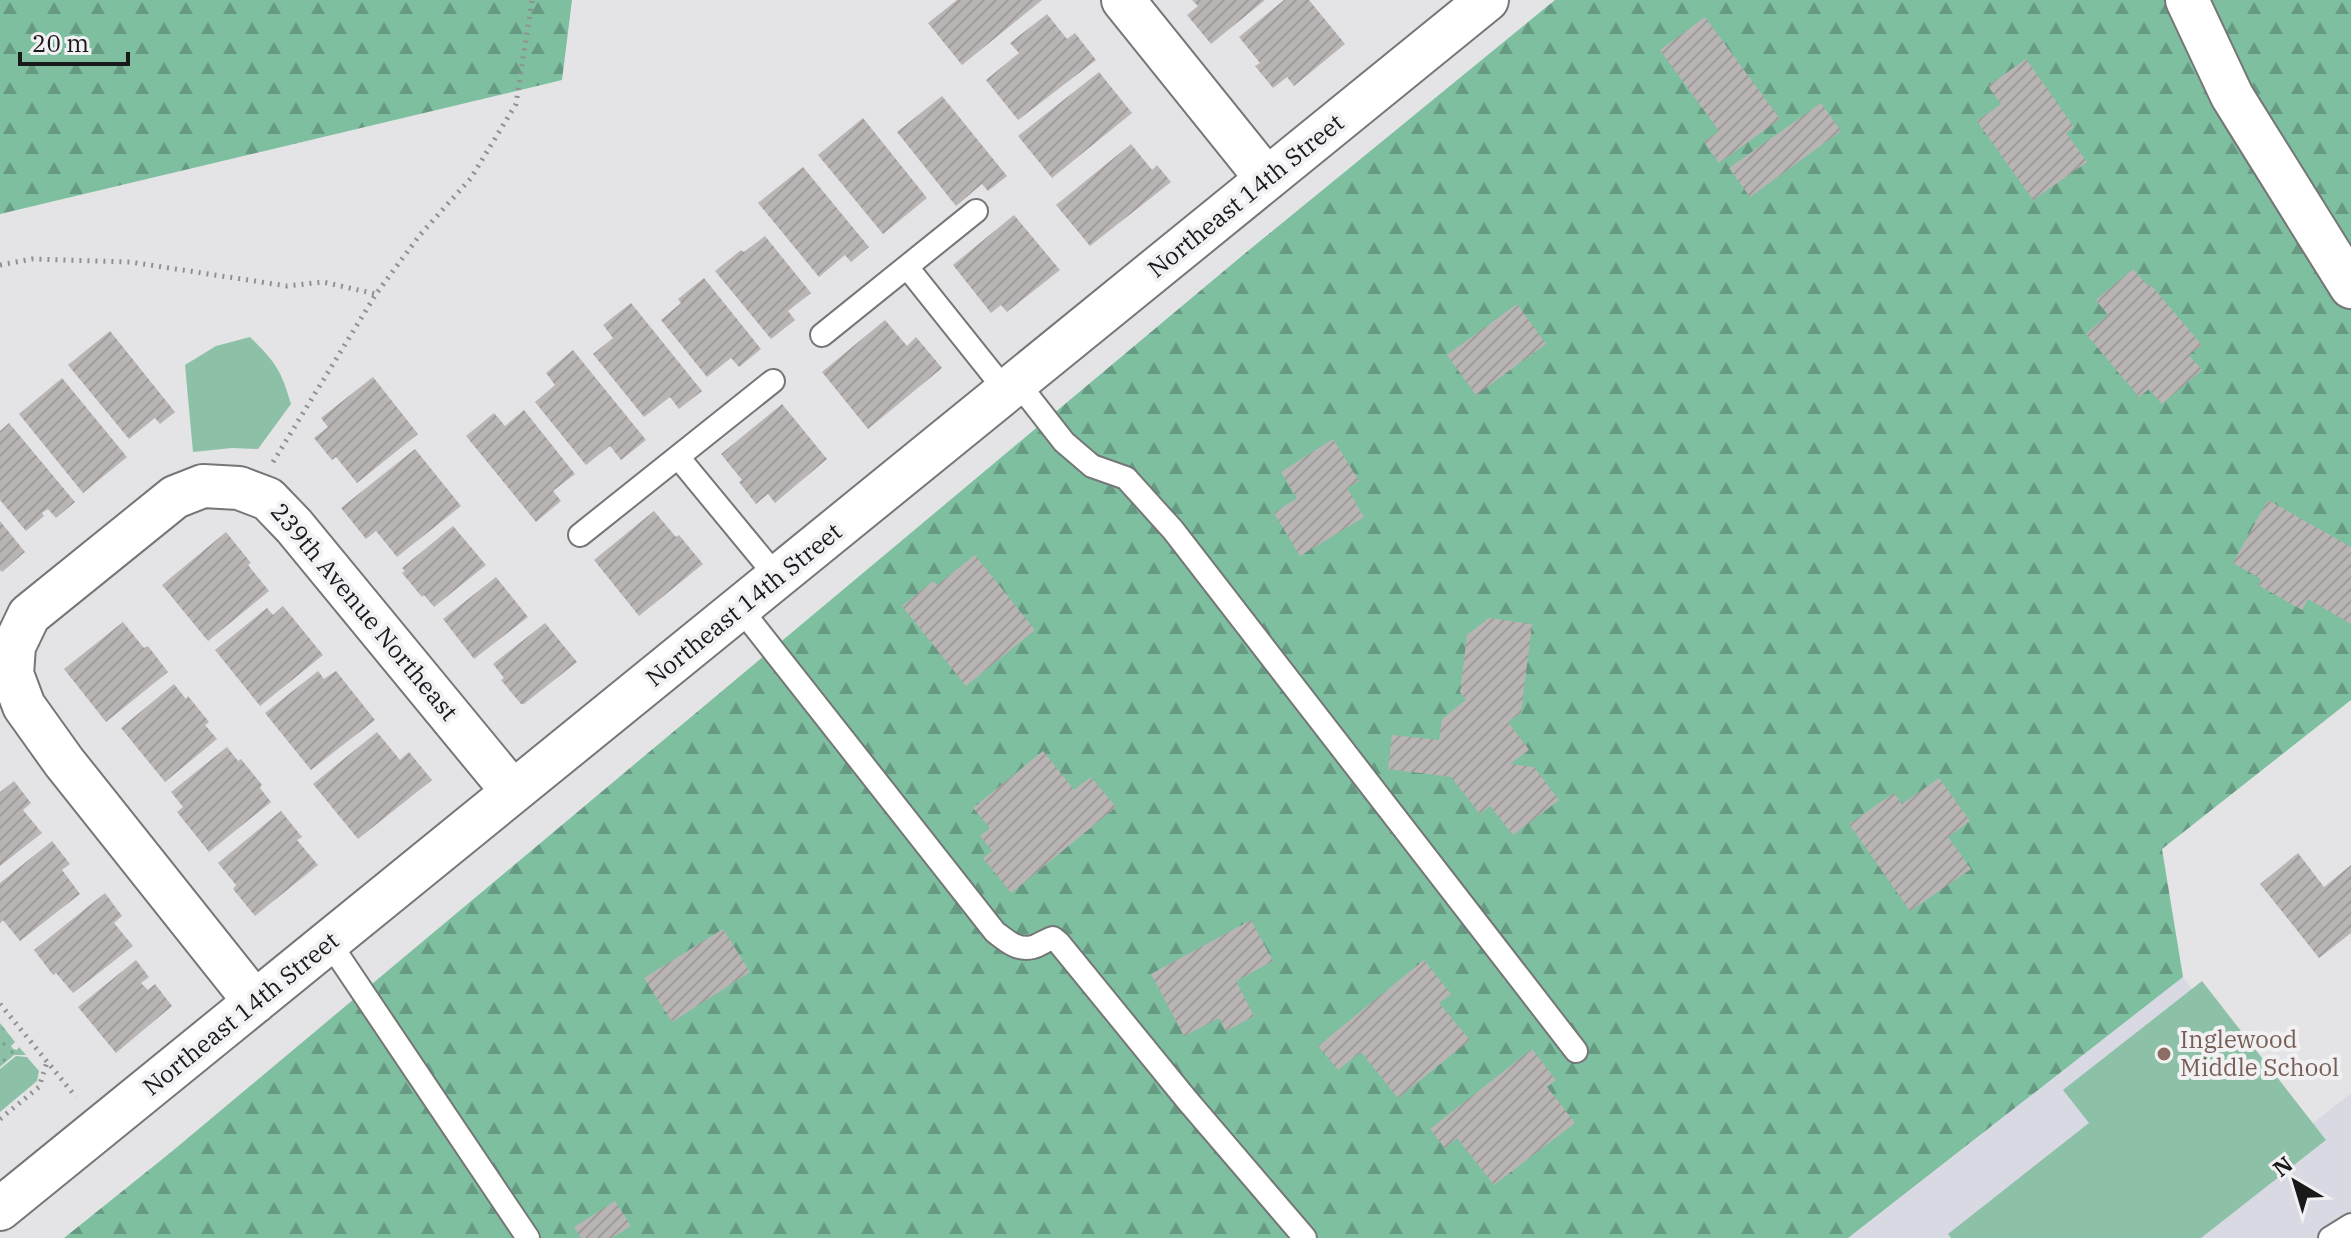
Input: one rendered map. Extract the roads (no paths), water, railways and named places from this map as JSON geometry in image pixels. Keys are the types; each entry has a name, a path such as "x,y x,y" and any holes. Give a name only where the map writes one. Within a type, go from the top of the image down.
{"street":[{"path":"1123,0 1267,179"},
{"name":"Northeast 14th Street","path":"0,1209 1487,0"},
{"path":"2187,0 2232,96 2351,287"},
{"name":"239th Avenue Northeast","path":"255,1002 64,762 6,676 14,646 29,615 175,497 203,486 239,488 268,499 294,526 513,792"}],"lane":[{"path":"822,335 976,211"},
{"path":"907,267 1064,442 1092,466 1126,478 1173,530 1576,1051"},
{"path":"580,535 773,381"},
{"path":"678,457 777,577"},
{"path":"740,608 995,932 1012,946 1023,948 1036,947 1049,938 1059,943 1305,1238"},
{"path":"329,942 528,1238"},
{"path":"2330,1238 2351,1225"}],"place":[{"name":"Inglewood Middle School","path":"2164,1054"}]}
